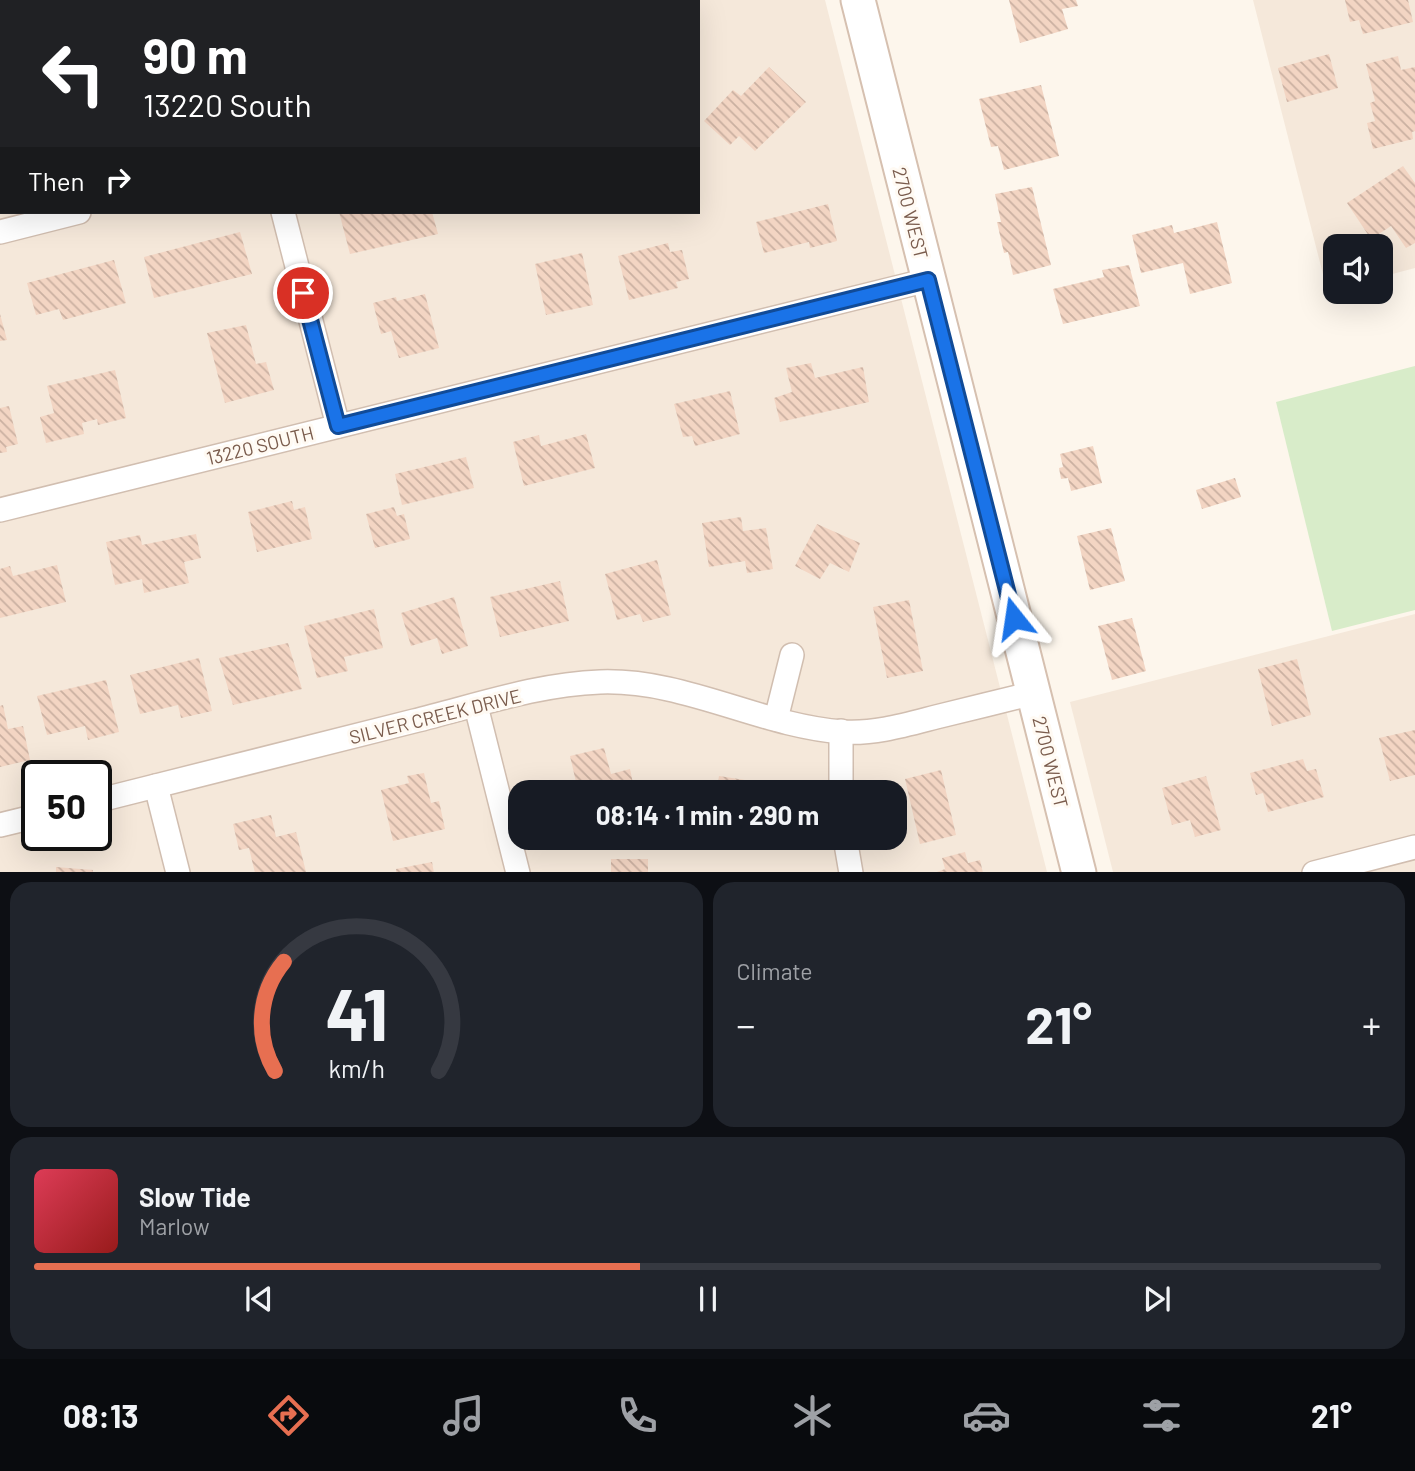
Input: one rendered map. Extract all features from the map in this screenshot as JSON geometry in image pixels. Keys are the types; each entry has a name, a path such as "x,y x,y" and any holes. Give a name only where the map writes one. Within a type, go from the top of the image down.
{"main road":[{"name":"2700 WEST","path":"858,0 1079,872"}],"street":[{"path":"0,232 71,214"},
{"path":"284,214 338,426"},
{"name":"13220 SOUTH","path":"0,510 928,280"},
{"path":"776,719 792,655"},
{"name":"SILVER CREEK DRIVE","path":"112,797 574,684 628,682 681,691 776,719 841,732 892,728 1034,693"},
{"path":"476,706 518,872"},
{"path":"841,732 841,780"},
{"path":"156,786 178,872"},
{"path":"0,825 21,820"},
{"path":"1318,872 1415,848"},
{"path":"847,850 851,872"}],"shaded area":[{"path":"700,0 825,0 1047,872 0,872 0,214 700,214"},
{"path":"1253,0 1415,0 1415,268 1393,274 1393,234 1323,234 1323,274"},
{"path":"1415,614 1415,872 1113,872 1070,702"}],"green space":[{"path":"1415,366 1415,610 1332,631 1276,402"}],"building":[{"path":"1009,0 1076,0 1078,6 1062,9 1068,29 1020,43"},
{"path":"1345,0 1408,0 1413,22 1363,34 1359,20 1350,22"},
{"path":"1329,54 1338,88 1287,102 1278,68"},
{"path":"1398,56 1401,70 1415,67 1413,139 1373,149 1367,123 1375,121 1370,103 1375,101 1366,64"},
{"path":"769,67 806,102 755,151 739,136 730,145 704,121 733,90 741,96"},
{"path":"1041,85 1059,156 1004,170 998,146 991,147 979,99"},
{"path":"1403,166 1415,183 1415,243 1406,248 1391,226 1379,234 1368,234 1347,203"},
{"path":"1032,187 1051,265 1013,275 1008,252 1004,253 997,222 1001,222 995,194"},
{"path":"828,204 837,241 810,248 809,242 764,253 756,222"},
{"path":"340,214 433,214 438,234 350,254"},
{"path":"1217,222 1232,283 1190,294 1183,263 1141,273 1132,235 1172,225 1174,233"},
{"path":"240,232 252,274 154,298 144,257"},
{"path":"668,243 670,252 682,250 689,279 676,282 678,288 629,300 618,256"},
{"path":"582,253 593,305 546,315 535,264"},
{"path":"114,260 126,303 63,320 59,309 36,315 27,283"},
{"path":"1129,265 1140,306 1063,324 1053,289 1104,277 1102,270"},
{"path":"425,294 439,348 399,358 391,331 381,334 373,303 396,297 397,301"},
{"path":"0,314 7,340 0,341"},
{"path":"246,325 256,364 266,362 274,390 225,403 207,333"},
{"path":"811,363 815,378 863,367 869,402 780,422 774,398 792,392 786,368"},
{"path":"115,370 126,418 98,425 97,419 82,423 84,434 46,443 40,417 54,413 47,386"},
{"path":"730,391 740,434 695,446 692,436 683,437 674,404"},
{"path":"9,406 18,444 6,447 7,452 0,453 0,408"},
{"path":"586,434 595,468 524,486 513,442 539,435 541,446"},
{"path":"1093,446 1102,483 1071,491 1068,478 1061,479 1059,468 1063,467 1060,454"},
{"path":"466,457 474,488 402,505 395,474"},
{"path":"1235,478 1241,497 1202,509 1196,490"},
{"path":"292,501 294,510 305,507 312,539 257,552 248,512"},
{"path":"394,507 397,516 404,514 410,539 375,548 366,514"},
{"path":"741,517 743,531 766,528 773,569 747,573 745,561 709,567 702,523"},
{"path":"817,524 860,543 849,572 830,563 820,579 795,566"},
{"path":"1111,528 1125,581 1090,590 1077,536"},
{"path":"196,534 201,558 184,562 189,583 144,593 142,579 115,585 106,542 140,535 142,545"},
{"path":"657,560 671,615 643,622 640,614 617,620 605,574"},
{"path":"57,565 66,602 0,618 0,569 10,566 13,576"},
{"path":"560,581 569,621 500,637 490,597"},
{"path":"454,597 468,646 442,654 437,638 411,646 401,613"},
{"path":"909,600 923,671 887,678 873,607"},
{"path":"374,609 383,648 344,657 348,671 317,678 304,626"},
{"path":"1132,618 1146,671 1112,680 1098,626"},
{"path":"288,643 302,689 233,705 219,658"},
{"path":"199,658 212,711 181,718 178,705 140,714 130,675"},
{"path":"1297,659 1311,715 1272,726 1258,669"},
{"path":"106,680 119,732 88,740 85,726 47,735 37,696"},
{"path":"3,705 8,729 23,726 30,760 0,767 0,706"},
{"path":"1415,730 1415,775 1390,781 1379,738"},
{"path":"604,748 611,774 630,769 632,780 576,780 570,756"},
{"path":"1303,759 1307,771 1316,769 1324,797 1268,812 1263,793 1256,795 1250,773"},
{"path":"941,770 956,835 920,844 905,779"},
{"path":"424,773 431,803 439,801 445,829 393,841 381,790 409,783 407,776"},
{"path":"719,776 745,780 718,780"},
{"path":"1206,776 1221,830 1195,837 1190,820 1172,825 1162,788"},
{"path":"271,815 276,837 296,832 306,872 255,872 249,848 239,850 233,824"},
{"path":"965,852 968,863 980,860 983,872 937,872 945,869 942,858"},
{"path":"611,859 648,859 648,872 611,872"},
{"path":"432,862 434,872 396,872 396,869"},
{"path":"56,867 93,870 93,872 56,872"}],"route":[{"path":"303,293 338,426 928,280 1014,618"}]}
